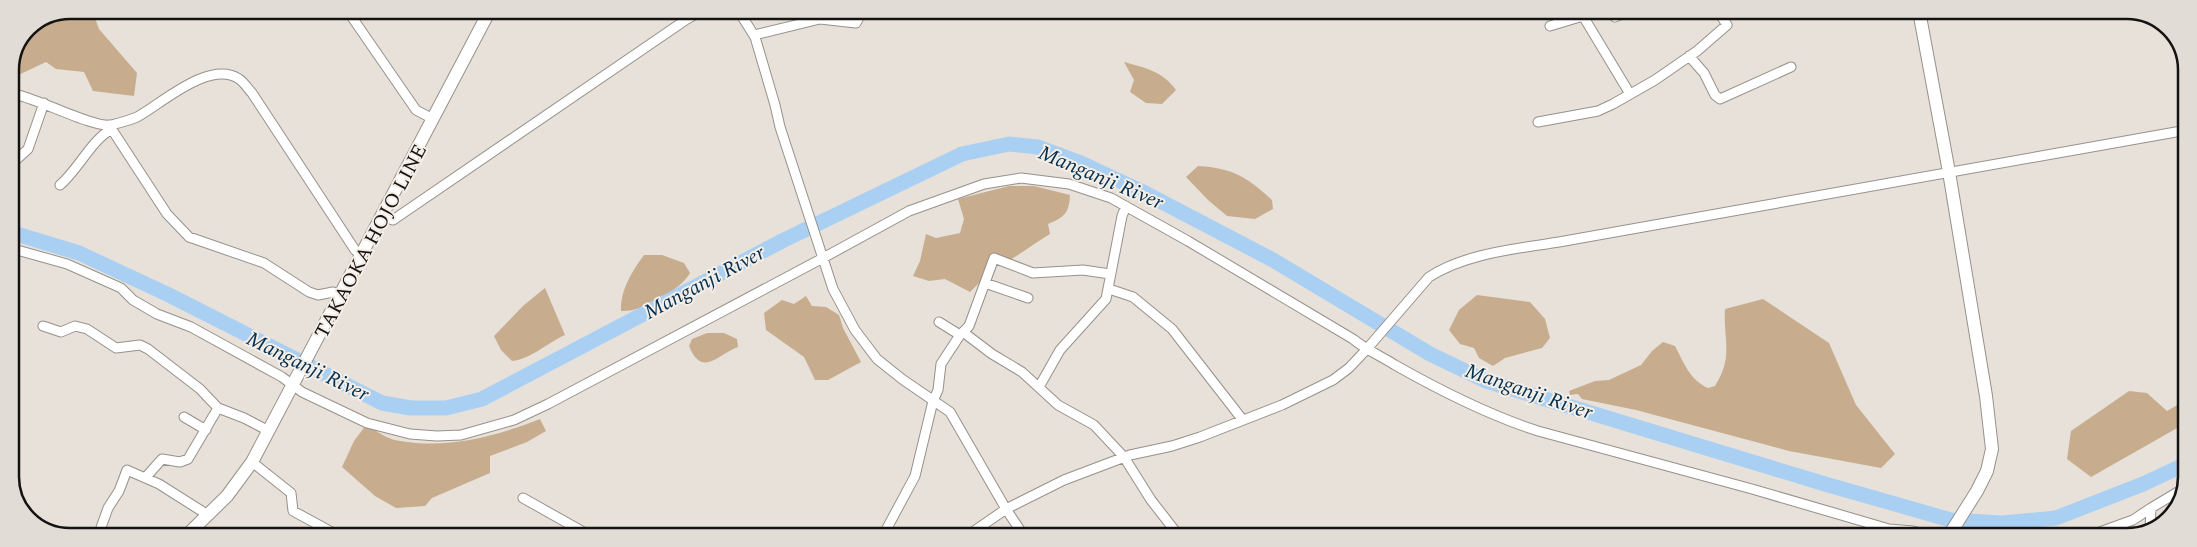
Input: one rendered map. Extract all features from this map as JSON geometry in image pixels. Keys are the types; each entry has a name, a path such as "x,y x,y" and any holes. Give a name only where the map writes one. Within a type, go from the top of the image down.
{"main road":[{"name":"TAKAOKA HOJO LINE","path":"194,528 227,496 252,462 319,338 485,19"},
{"path":"1920,19 1949,172 1992,449 1987,471 1954,528"}],"street":[{"path":"353,19 416,110 433,119"},
{"path":"382,216 393,220 689,19"},
{"path":"744,19 754,35 780,127 833,289 855,330 877,358 950,412 1019,528"},
{"path":"754,35 820,19 856,22 858,19"},
{"path":"1550,26 1568,19"},
{"path":"1587,19 1630,94"},
{"path":"1538,122 1598,110 1630,94 1689,56 1727,25 1723,19"},
{"path":"1689,56 1704,73 1715,95 1720,99 1791,67"},
{"path":"60,185 72,174 89,150 111,127 136,118 160,101 206,75 224,75 239,78 252,93 355,250 362,255"},
{"path":"19,96 111,127 167,214 189,237 264,263 309,292 318,295 333,292 341,295"},
{"path":"19,157 28,149 44,103"},
{"path":"979,528 1006,509 1064,480 1124,457 1172,446 1311,392 1333,380 1367,348 1429,276 1438,270 1490,254 2178,132"},
{"path":"19,251 67,264 120,288 133,300 157,314 191,327 367,423 410,434 449,436 493,427 514,420 548,404 909,211 1000,181 1021,178 1069,184 1111,198 1126,206 1367,348 1504,420 1752,488 1889,528"},
{"path":"1039,387 1060,350 1106,299 1122,216 1126,206"},
{"path":"887,528 915,476 933,401 938,390 941,364 961,334 969,326 994,258 1033,273 1083,270 1110,274"},
{"path":"985,283 1028,298"},
{"path":"1109,289 1133,296 1172,329 1242,419"},
{"path":"939,322 1022,372 1058,406 1094,425 1124,457 1151,500 1173,528"},
{"path":"43,326 61,332 76,326 87,329 116,348 140,345 148,349 200,389 218,408 244,418 269,431"},
{"path":"146,477 162,458 180,462 188,459 218,408"},
{"path":"184,417 206,430"},
{"path":"252,462 291,493 293,511 324,528"},
{"path":"101,528 108,508 119,491 127,470 146,477 208,515"},
{"path":"2111,528 2133,520 2176,493"},
{"path":"523,498 576,528"},
{"path":"2150,522 2151,508"}],"shaded area":[{"path":"95,19 99,29 137,73 134,96 93,91 84,72 56,69 46,62 19,75 20,60 27,41 41,27 60,20"},
{"path":"1124,62 1159,74 1176,90 1162,104 1146,103 1130,92 1134,80"},
{"path":"1198,166 1221,169 1239,175 1255,185 1272,200 1273,209 1255,219 1227,216 1208,200 1186,177"},
{"path":"1009,186 1034,186 1070,195 1069,206 1065,214 1048,224 1050,234 1008,261 992,254 982,280 970,292 945,279 929,281 913,276 920,261 926,234 936,238 960,233 964,219 958,199"},
{"path":"644,255 662,255 684,263 690,273 678,286 659,299 639,308 621,311 622,296 635,268"},
{"path":"545,288 565,335 526,357 512,361 501,350 494,336 524,305"},
{"path":"1477,295 1530,302 1545,319 1550,338 1542,348 1505,358 1493,366 1479,358 1474,348 1460,344 1449,330 1459,310"},
{"path":"806,296 812,306 826,307 839,315 843,328 861,362 828,380 815,380 804,357 766,330 764,313 782,300 794,304"},
{"path":"1763,299 1829,343 1856,405 1895,454 1881,468 1789,451 1636,410 1582,399 1578,394 1570,395 1569,391 1595,381 1609,380 1641,365 1652,351 1663,342 1675,346 1692,376 1702,385 1708,388 1715,386 1721,375 1726,357 1725,309"},
{"path":"707,333 724,333 737,339 738,347 711,362 699,361 689,346 692,339"},
{"path":"2129,391 2147,393 2167,411 2178,405 2178,428 2091,477 2067,459 2071,431"},
{"path":"540,419 546,431 527,442 490,456 490,473 432,498 425,506 396,508 375,496 342,467 354,441 366,425 394,440 442,443 476,439"}],"waterway":[{"name":"Manganji River","path":"19,235 79,253 167,294 382,403 411,408 446,408 482,399 784,240 962,154 1009,144 1038,147 1081,163 1141,191 1273,260 1430,354 1486,381 1825,484 1951,520 2002,523 2056,518 2143,484 2178,468"}]}
